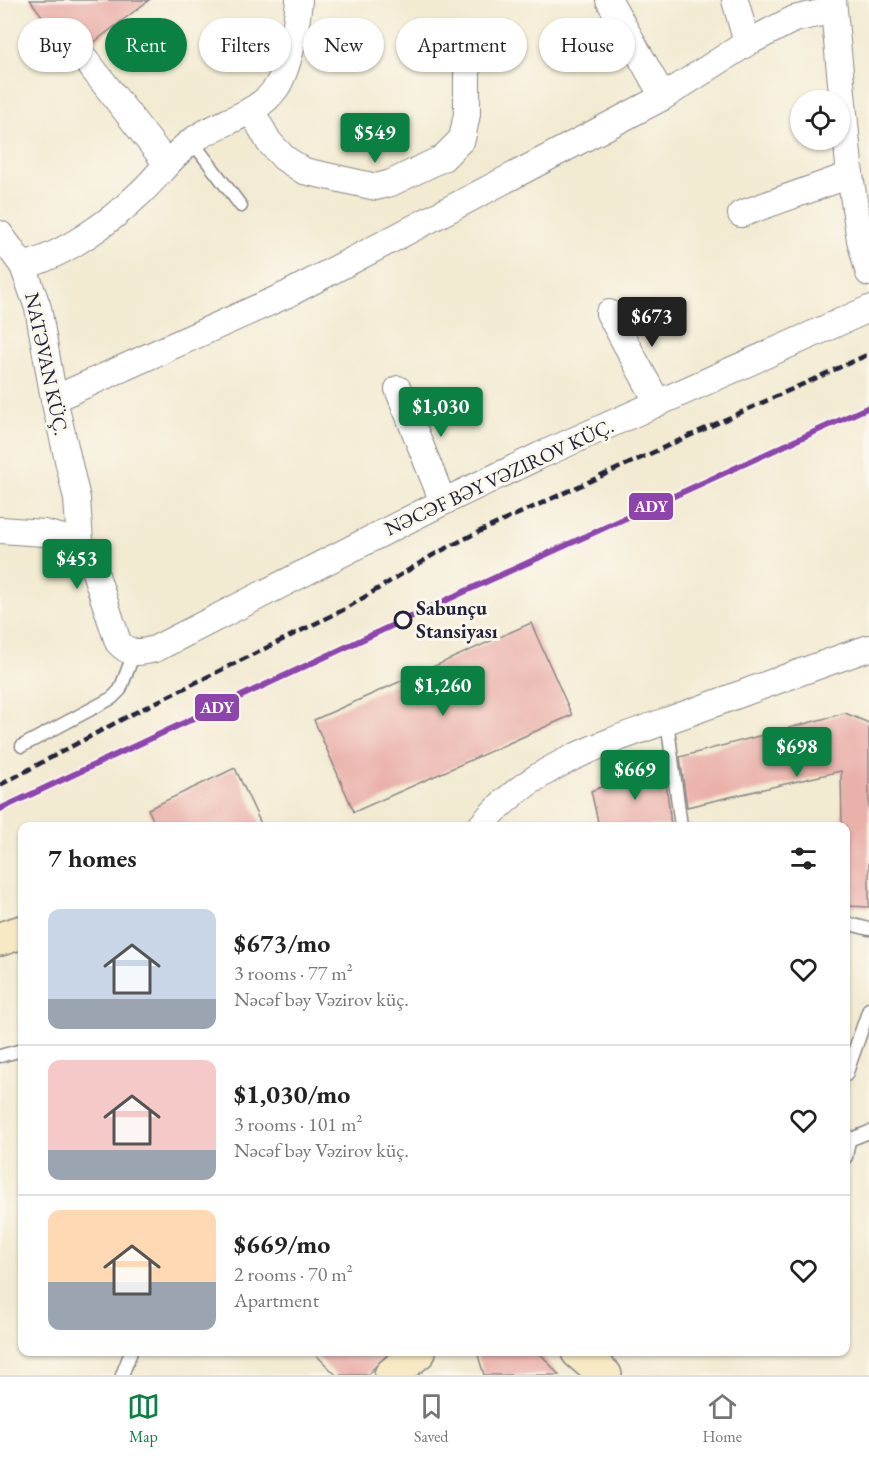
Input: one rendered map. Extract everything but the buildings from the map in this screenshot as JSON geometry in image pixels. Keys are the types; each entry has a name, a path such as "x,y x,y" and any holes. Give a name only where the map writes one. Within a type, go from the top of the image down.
{"street":[{"name":"NATƏVAN KÜÇ.","path":"134,653 124,649 118,642 91,560 80,542 77,499 54,399 38,308 23,266 42,261 65,249 121,210 192,141 251,110 275,89 282,77 299,0"},
{"path":"609,0 663,97"},
{"path":"735,0 747,43"},
{"path":"54,399 288,294 663,97 747,43 794,19 833,5 850,175 860,240 869,273"},
{"path":"93,69 166,164"},
{"path":"251,110 270,142 284,158 304,171 376,187 391,183 442,158 462,139 467,114 467,74"},
{"path":"741,214 850,175"},
{"path":"0,234 23,266"},
{"name":"NƏCƏF BƏY VƏZIROV KÜÇ.","path":"134,653 155,649 443,502 869,309"},
{"path":"609,314 658,403"},
{"path":"398,390 443,502"},
{"path":"0,530 44,533 80,542"},
{"path":"484,822 494,810 530,782 559,764 604,743 869,648"},
{"path":"0,939 18,933"},
{"path":"391,1375 414,1356"},
{"path":"583,1356 605,1375"}],"lane":[{"path":"192,141 241,206"},
{"path":"22,746 112,698 120,690 134,653"},
{"path":"667,721 680,822"},
{"path":"850,924 869,929"},
{"path":"850,1064 869,1009"},
{"path":"0,1056 18,1051"},
{"path":"850,1136 869,1132"},
{"path":"122,1375 129,1356"}],"railway":[{"path":"0,785 130,715 345,609 433,555 474,534 869,354"}],"transit line":[{"name":"ADY","path":"0,809 468,590 869,407"}],"place":[{"name":"Sabunçu Stansiyası","path":"403,620"}]}
